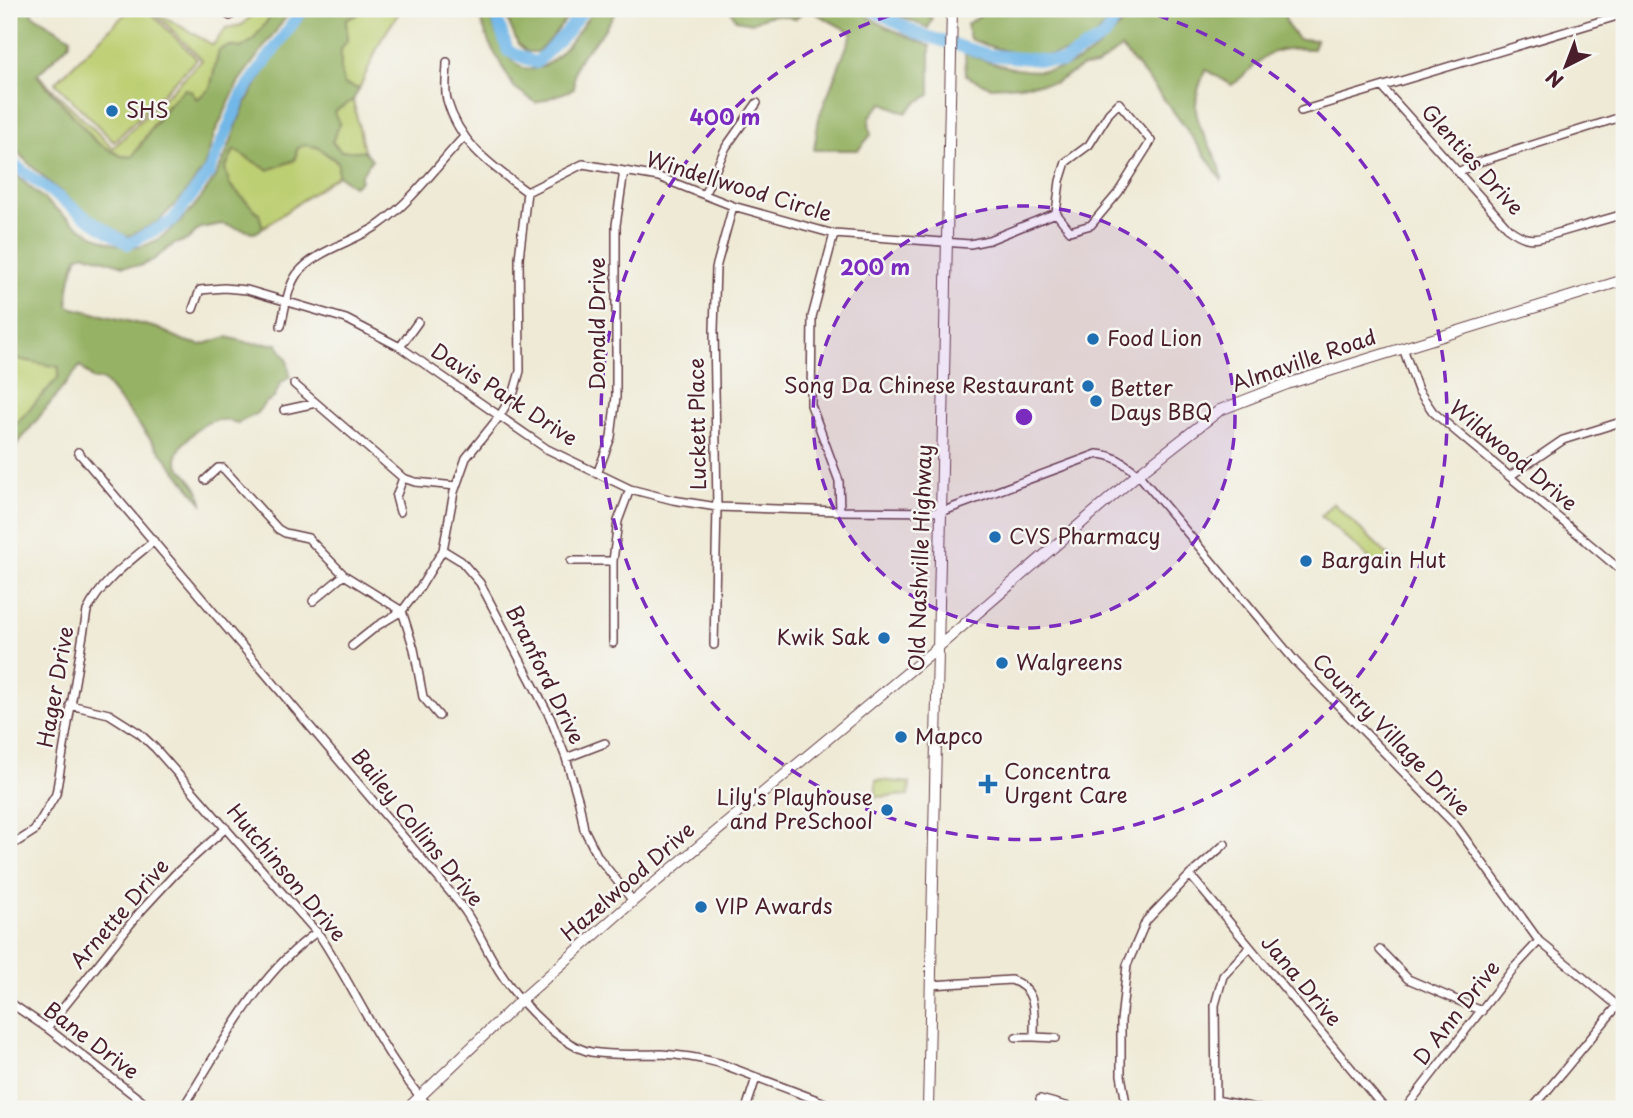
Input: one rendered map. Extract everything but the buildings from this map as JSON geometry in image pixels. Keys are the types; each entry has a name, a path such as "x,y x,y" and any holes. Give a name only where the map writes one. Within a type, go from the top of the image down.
{"street":[{"path":"218,9 230,16"},
{"name":"Old Nashville Highway","path":"928,1109 952,14"},
{"path":"1301,111 1624,14"},
{"path":"352,646 402,611 443,550 456,486 466,458 499,417 514,392 520,371 519,258 527,192 487,161 463,138 447,98 447,62"},
{"name":"Glenties Drive","path":"1382,87 1509,229 1522,238 1533,240 1624,214"},
{"path":"705,193 726,147 757,103"},
{"path":"1119,103 1151,141 1118,193 1091,225 1070,231 1056,214 1060,181 1066,162 1089,145 1109,113 1119,103"},
{"path":"1458,172 1479,162 1624,116"},
{"path":"281,326 286,301 296,276 309,262 380,224 463,138"},
{"name":"Windellwood Circle","path":"527,192 583,164 659,177 733,206 834,234 970,244 989,240 1056,214"},
{"name":"Donald Drive","path":"597,474 611,437 616,397 617,225 624,172"},
{"name":"Luckett Place","path":"714,645 717,507 714,330 716,268 733,206"},
{"path":"834,234 812,317 811,405 839,481 840,511"},
{"name":"Almaville Road","path":"1138,474 1220,410 1259,393 1624,280"},
{"name":"Davis Park Drive","path":"193,309 200,290 224,288 247,290 346,319 400,347 547,449 630,489 717,507 942,512"},
{"path":"400,347 418,322"},
{"name":"Wildwood Drive","path":"1403,348 1418,390 1433,412 1624,573"},
{"path":"294,384 403,478 415,482 456,486"},
{"path":"284,410 316,403"},
{"path":"1510,476 1563,440 1624,421"},
{"name":"Bailey Collins Drive","path":"78,452 445,886 466,912 505,980 521,1000 567,1041 589,1051 690,1057 719,1063 841,1109"},
{"path":"942,512 1097,454 1111,455 1122,460 1138,474"},
{"path":"205,480 218,468 223,468 278,529 308,538 344,575 402,611 414,649 423,697 439,716"},
{"name":"Hazelwood Drive","path":"407,1109 521,1000 633,901 937,648 1138,474"},
{"name":"Country Village Drive","path":"1138,474 1295,661 1456,826 1539,941 1621,1009"},
{"path":"400,512 396,497 403,478"},
{"path":"613,643 613,561 618,521 630,489"},
{"name":"Hager Drive","path":"9,847 34,831 56,794 87,611 94,596 154,541"},
{"name":"Branford Drive","path":"443,550 461,561 480,583 550,718 566,758 584,829 603,864 633,901"},
{"path":"571,561 613,561"},
{"path":"313,601 344,575"},
{"name":"Hutchinson Drive","path":"70,705 109,714 139,733 155,748 317,932 398,1070 431,1109"},
{"path":"566,758 605,743"},
{"name":"Arnette Drive","path":"47,1028 140,912 175,874 226,828"},
{"path":"1127,1109 1121,1075 1121,1021 1127,965 1146,921 1190,874 1226,844"},
{"name":"Jana Drive","path":"1190,874 1385,1109"},
{"path":"182,1109 255,994 279,965 317,932"},
{"name":"D Ann Drive","path":"1405,1109 1513,969 1539,941"},
{"path":"1213,1109 1216,1100 1215,1005 1223,976 1250,947"},
{"path":"1380,950 1408,979 1482,1011"},
{"path":"931,985 1011,980 1018,983 1032,997 1034,1037"},
{"path":"1532,1109 1621,1009 1624,998"},
{"name":"Bane Drive","path":"9,1002 152,1109"},
{"path":"1016,1037 1055,1038"},
{"path":"747,1109 756,1078"},
{"path":"1040,1099 1077,1109"},
{"path":"1216,1100 1260,1109"}],"green space":[{"path":"9,9 31,9 33,15 71,38 69,44 37,75 96,142 121,156 132,157 162,113 185,89 191,91 197,99 210,89 219,50 229,46 241,48 253,40 276,9 292,9 239,81 214,135 204,168 184,195 158,222 128,237 95,218 65,195 9,144"},
{"name":"SHS","path":"130,9 147,9 197,59 114,142 55,83"},
{"path":"151,9 213,45 226,28 242,25 258,9 276,9 253,40 241,48 229,46 219,50 210,89 197,99 185,89 162,111 132,157 121,156 96,142 37,74 113,148 202,60"},
{"path":"310,9 362,9 357,15 346,19 347,40 341,50 344,84 359,89 353,100 334,112 340,123 332,142 341,151 364,151 372,159 361,175 361,181 353,186 338,175 338,162 317,147 304,145 297,149 295,160 268,170 234,150 225,169 230,185 259,214 263,228 255,233 222,224 200,228 187,240 174,244 140,266 124,266 86,254 78,256 68,299 68,305 73,308 157,328 201,345 227,337 249,343 277,344 287,359 290,376 280,384 274,398 265,403 256,414 238,423 212,421 202,426 184,443 177,461 193,482 202,503 103,380 94,380 80,366 19,442 9,459 9,417 17,423 58,378 59,367 9,355 9,169 64,216 96,236 128,247 154,241 181,221 212,182 252,92 279,49"},
{"path":"362,9 404,9 381,40 359,89 344,84 341,49 347,40 346,19 357,15"},
{"path":"477,9 488,9 507,54 519,66 532,69 544,66 556,57 594,9 618,9 576,65 574,89 536,103 514,87 489,43"},
{"path":"503,9 574,9 551,39 537,52 527,52 518,44"},
{"path":"730,9 806,9 795,19 773,15 752,23 736,20"},
{"path":"808,9 855,9 886,27 930,46 930,95 914,104 906,113 883,103 871,117 871,135 858,150 814,150 819,117 852,33"},
{"path":"884,9 927,9 932,19 928,28"},
{"path":"980,9 1117,9 1089,42 1070,51 1042,56 998,49 970,39 967,24 980,16"},
{"path":"1133,9 1283,9 1287,25 1298,39 1316,40 1313,49 1284,49 1266,56 1232,85 1206,70 1197,94 1196,113 1219,164 1222,180 1174,112 1121,48 1096,66 1082,67 1055,83 990,87 966,76 965,53 1017,69 1039,71 1078,61 1114,32"},
{"path":"353,100 364,151 341,151 332,142 340,123 334,112"},
{"path":"304,145 317,147 338,163 338,175 263,228 258,214 230,185 225,169 234,150 268,170 295,160 297,149"},
{"path":"9,355 59,367 58,378 17,423 9,417"},
{"path":"1333,503 1394,561 1384,571 1321,516"},
{"path":"876,780 910,783 909,795 876,797"}],"waterway":[{"path":"9,161 128,244 172,221 208,174 243,93 303,9"},
{"path":"494,9 508,51 536,63 566,33 584,9"},
{"path":"871,9 919,34 989,55 1062,62 1105,36 1122,9"}],"place":[{"name":"SHS","path":"112,111"},
{"name":"Food Lion","path":"1093,339"},
{"name":"Song Da Chinese Restaurant","path":"1088,386"},
{"name":"Better Days BBQ","path":"1096,401"},
{"name":"CVS Pharmacy","path":"995,537"},
{"name":"Bargain Hut","path":"1306,561"},
{"name":"Kwik Sak","path":"884,638"},
{"name":"Walgreens","path":"1002,663"},
{"name":"Mapco","path":"901,737"},
{"name":"Concentra Urgent Care","path":"988,784"},
{"name":"Lily's Playhouse and PreSchool","path":"887,810"},
{"name":"VIP Awards","path":"701,907"}]}
